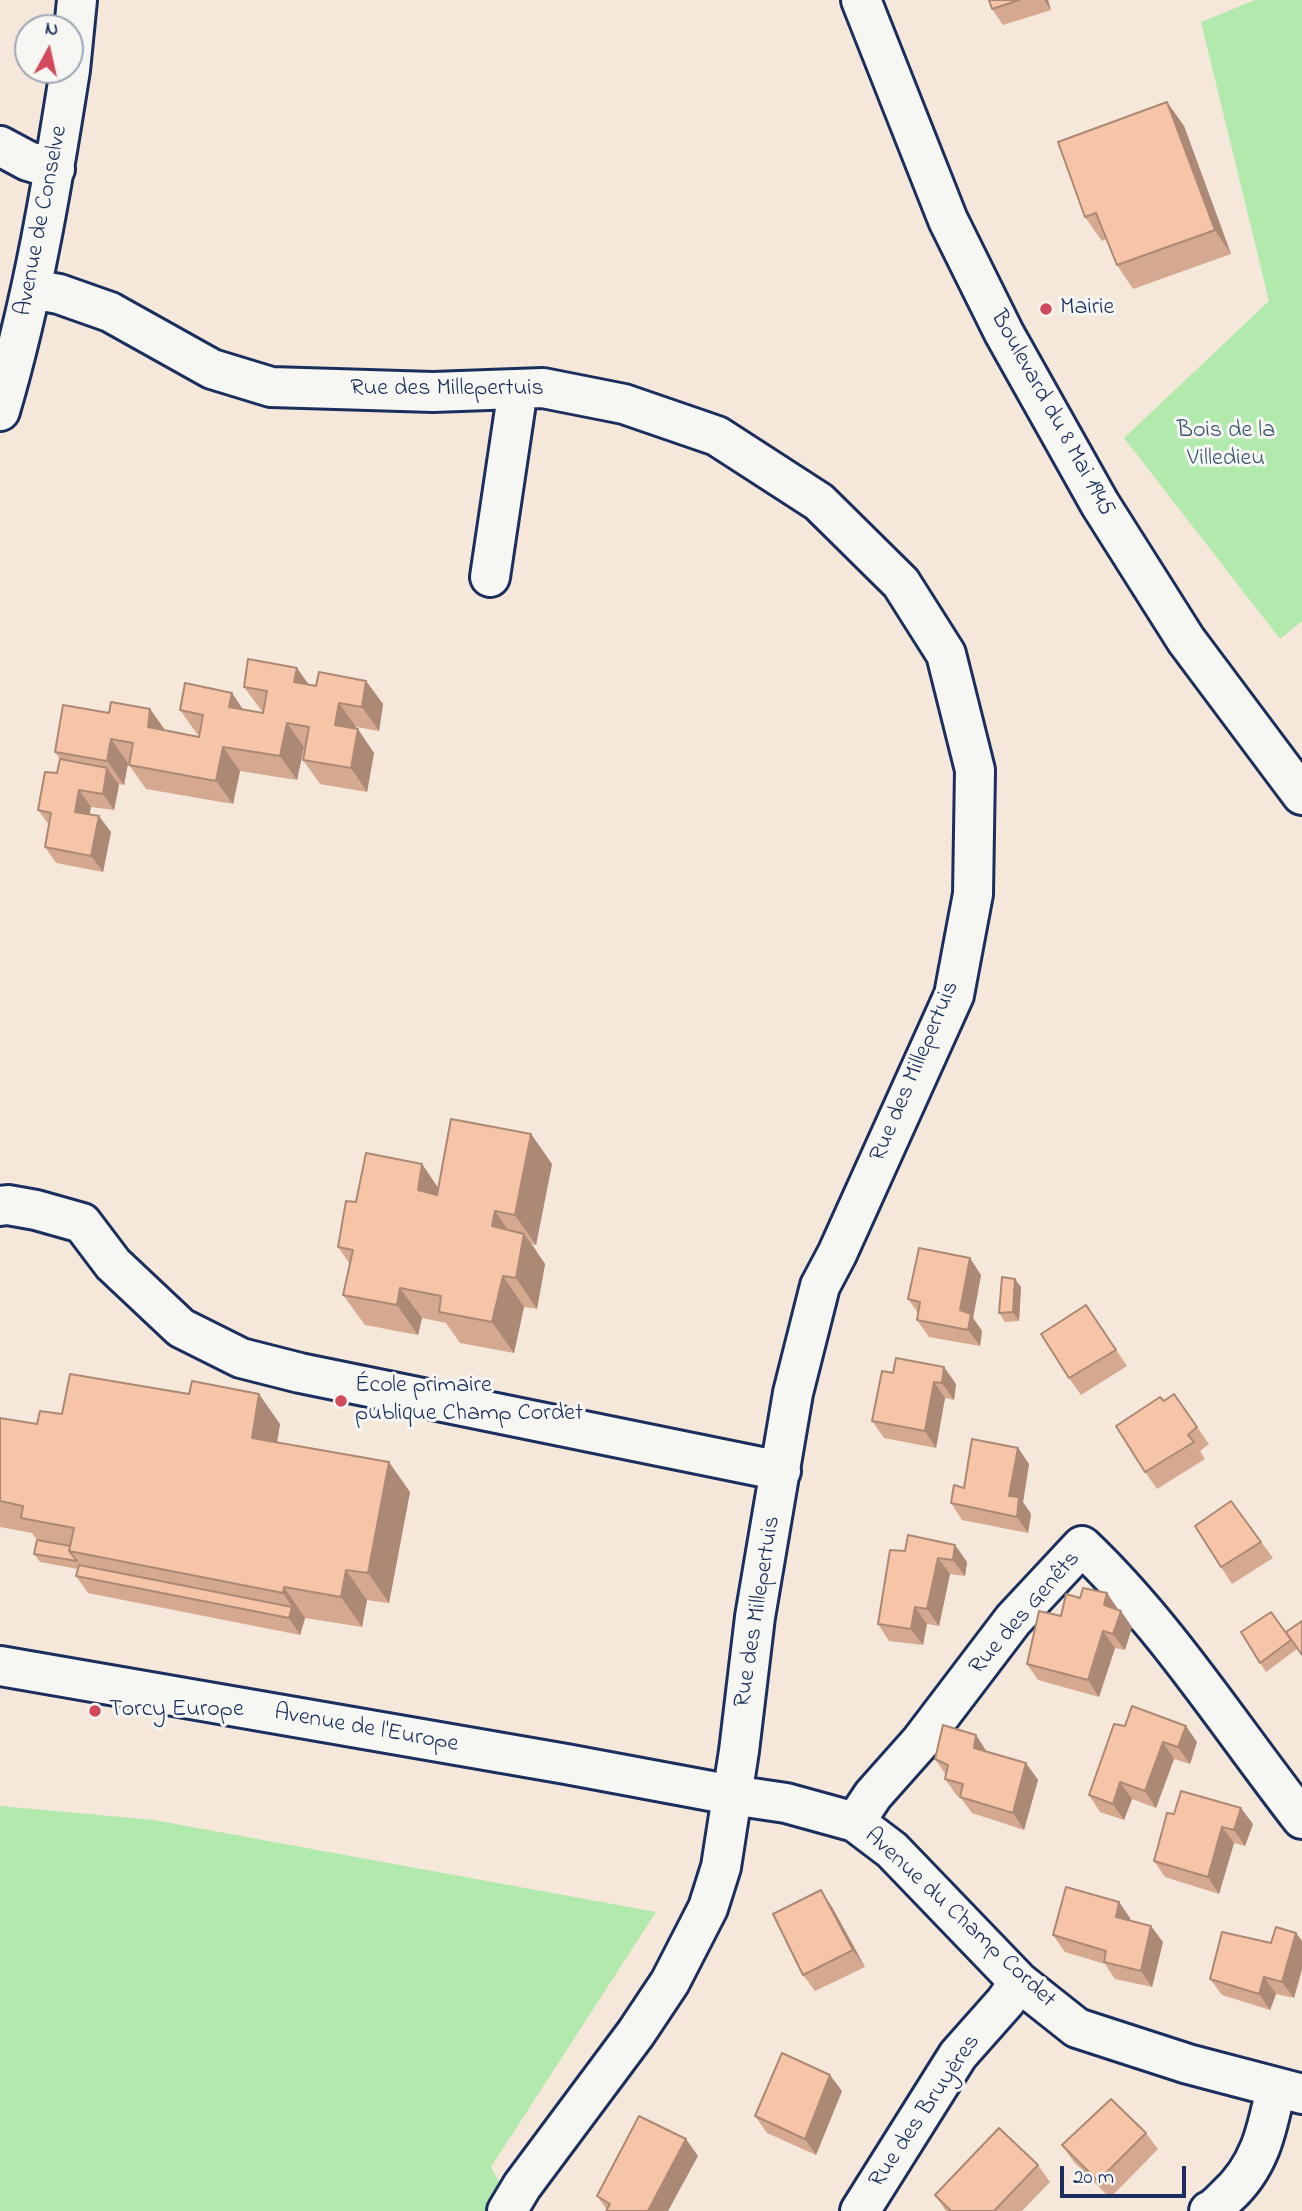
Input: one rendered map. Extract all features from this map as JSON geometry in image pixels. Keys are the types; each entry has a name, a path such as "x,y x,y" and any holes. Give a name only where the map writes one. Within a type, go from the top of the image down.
{"street":[{"name":"Boulevard du 8 Mai 1945","path":"860,0 948,220 1010,344 1100,504 1186,640 1302,795"},
{"name":"Avenue de Conselve","path":"0,411 19,348 19,308 55,169 68,84"},
{"path":"0,146 28,161 55,169"},
{"name":"Rue des Millepertuis","path":"19,308 59,294 110,312 212,369 271,387 433,392 543,388 624,404 717,436 819,502 901,583 946,654 975,770 973,894 954,995 820,1286 793,1393 755,1618 721,1867 708,1908 670,1982 636,2033 522,2186 507,2211"},
{"path":"490,577 518,390"},
{"path":"0,1206 36,1210 82,1223 113,1264 181,1328 242,1358 300,1373 781,1471"},
{"name":"Rue des Genêts","path":"855,1822 873,1795 921,1741 1013,1620 1082,1546 1115,1577 1155,1624 1302,1819"},
{"name":"Avenue de l'Europe","path":"0,1666 566,1763 732,1795"},
{"name":"Avenue du Champ Cordet","path":"732,1795 786,1803 855,1822 892,1850 1019,1982 1077,2028 1188,2064 1289,2091"},
{"name":"Rue des Bruyères","path":"860,2211 958,2055 1006,2002 1019,1982"},
{"path":"1209,2211 1235,2189 1251,2168 1289,2091"}],"green space":[{"name":"Bois de la Villedieu","path":"1255,0 1302,0 1302,621 1280,639 1124,438 1269,301 1201,22"},
{"path":"0,1806 154,1820 656,1912 491,2167 515,2211 0,2211"}],"building":[{"path":"989,0 1019,0 992,9"},
{"path":"1167,102 1215,230 1117,265 1096,213 1085,217 1058,142"},
{"path":"248,659 297,668 294,682 316,686 319,672 366,681 362,707 339,703 335,725 358,729 351,768 303,760 309,727 287,723 280,756 223,747 216,781 129,765 133,743 111,739 107,761 55,752 63,705 109,713 111,702 150,709 148,727 199,737 203,715 180,710 185,683 232,693 229,707 263,713 267,691 244,687"},
{"path":"60,759 107,768 103,794 79,790 75,812 99,816 91,856 45,847 51,813 38,810 45,772 57,773"},
{"path":"451,1119 531,1134 515,1215 495,1211 492,1226 524,1234 516,1278 503,1276 492,1322 439,1312 441,1296 400,1288 397,1305 343,1295 353,1250 338,1247 346,1201 356,1202 366,1153 422,1164 418,1190 437,1195"},
{"path":"919,1248 970,1258 960,1310 971,1314 968,1330 917,1320 920,1302 908,1299"},
{"path":"1002,1277 1015,1279 1013,1312 999,1313"},
{"path":"1086,1305 1116,1350 1069,1378 1041,1334"},
{"path":"896,1358 944,1367 942,1383 934,1382 925,1431 872,1421 882,1371 893,1373"},
{"path":"70,1374 189,1394 192,1381 259,1394 252,1438 389,1462 368,1573 346,1570 341,1597 284,1587 283,1593 69,1551 74,1528 21,1518 23,1506 0,1501 0,1418 37,1424 40,1411 62,1414"},
{"path":"1174,1394 1197,1427 1188,1435 1194,1442 1145,1472 1116,1426 1160,1397 1164,1401"},
{"path":"972,1439 1018,1448 1009,1496 1019,1497 1017,1517 951,1503 954,1485 964,1488"},
{"path":"1231,1501 1261,1542 1221,1567 1195,1526"},
{"path":"908,1535 955,1545 953,1560 938,1558 927,1609 915,1607 911,1629 878,1624 890,1550 905,1551"},
{"path":"37,1540 70,1546 69,1551 77,1561 34,1554"},
{"path":"79,1565 292,1607 289,1618 76,1576"},
{"path":"1083,1588 1107,1593 1104,1605 1121,1611 1113,1634 1103,1631 1088,1680 1027,1664 1039,1611 1061,1616 1066,1594 1080,1598"},
{"path":"1271,1612 1291,1640 1260,1663 1241,1632"},
{"path":"1302,1621 1302,1655 1286,1632"},
{"path":"1132,1706 1186,1726 1178,1747 1163,1742 1145,1791 1120,1782 1113,1804 1089,1795 1114,1724 1125,1726"},
{"path":"943,1725 976,1735 974,1748 1026,1763 1013,1813 960,1797 963,1784 945,1779 948,1765 935,1759"},
{"path":"1181,1791 1241,1808 1234,1830 1222,1827 1208,1877 1154,1861 1167,1813 1174,1814"},
{"path":"1066,1887 1119,1902 1116,1917 1151,1926 1141,1971 1104,1962 1106,1951 1053,1935"},
{"path":"821,1890 853,1950 803,1975 773,1914"},
{"path":"1276,1927 1296,1933 1282,1982 1264,1977 1259,1994 1210,1979 1222,1932 1271,1943"},
{"path":"782,2053 830,2075 805,2139 755,2116"},
{"path":"1111,2099 1146,2133 1098,2181 1062,2145"},
{"path":"639,2116 686,2139 648,2211 606,2211 610,2204 597,2196"},
{"path":"999,2128 1038,2165 994,2211 951,2211 935,2195"}],"place":[{"name":"Mairie","path":"1046,309"},
{"name":"École primaire publique Champ Cordet","path":"341,1401"},
{"name":"Torcy Europe","path":"95,1711"}]}
